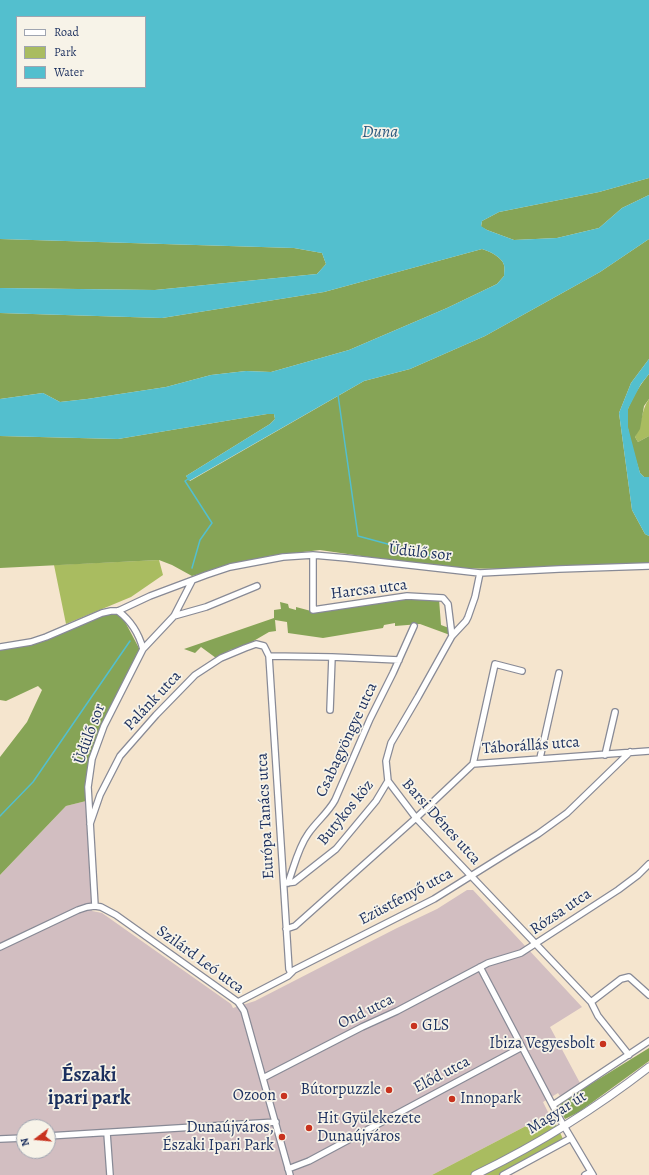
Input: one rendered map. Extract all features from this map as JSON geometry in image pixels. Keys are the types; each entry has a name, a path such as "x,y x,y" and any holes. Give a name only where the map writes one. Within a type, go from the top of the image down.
{"street":[{"name":"Üdülő sor","path":"0,647 31,642 46,637 102,613 118,611 150,596 206,575 237,566 283,557 313,555 480,573 559,568 649,566"},
{"name":"Harcsa utca","path":"313,555 314,610 407,596 443,598 448,604 449,622 452,636"},
{"name":"Barsi Dénes utca","path":"480,573 475,597 466,621 452,636 390,743 386,761 388,781 416,818 591,1002 598,1016 629,1055"},
{"name":"Üdülő sor","path":"96,906 88,788 92,759 104,726 142,649 174,616 192,581"},
{"path":"174,616 206,607 257,586"},
{"path":"118,611 125,617 137,635 142,649"},
{"name":"Csabagyöngye utca","path":"285,883 308,834 329,810 335,800 370,719 414,626"},
{"name":"Palánk utca","path":"90,824 100,795 120,756 156,715 195,675 221,658 256,644 264,646 269,656"},
{"path":"269,656 399,660"},
{"name":"Európa Tanács utca","path":"269,656 285,883 286,929 289,970 291,973"},
{"path":"330,710 332,657"},
{"path":"473,764 495,664 522,671"},
{"path":"540,758 559,673"},
{"path":"605,755 615,712"},
{"name":"Táborállás utca","path":"286,929 294,926 416,818 473,764 649,751"},
{"name":"Ezüstfenyő utca","path":"238,1002 434,899 557,822 630,752"},
{"name":"Butykos köz","path":"285,883 294,882 304,876 336,849 376,801 388,781"},
{"name":"Rózsa utca","path":"480,967 488,963 521,953 536,944 638,875 649,864"},
{"path":"0,947 78,910 96,906"},
{"name":"Szilárd Leó utca","path":"96,906 109,911 238,1002 244,1011 289,1172"},
{"path":"480,967 564,1126 592,1173 585,1175"},
{"name":"Ond utca","path":"263,1078 362,1027 397,1011 480,967"},
{"path":"591,1002 621,978 629,977 649,995"},
{"name":"Magyar út","path":"553,1105 649,1041"},
{"name":"Előd utca","path":"289,1172 522,1047"},
{"name":"Magyar út","path":"475,1175 526,1149 564,1126 624,1087 649,1067"},
{"path":"56,1136 276,1122"},
{"path":"107,1133 110,1175"},
{"path":"0,1139 16,1138"},
{"path":"503,1175 571,1138"}],"shaded area":[{"path":"86,801 92,911 102,913 231,1004 233,1008 255,1001 437,909 467,890 473,890 582,1007 550,1027 580,1083 560,1096 558,1093 543,1102 549,1114 432,1175 0,1175 0,875 66,806"}],"green space":[{"path":"649,178 649,195 622,208 599,228 557,238 514,240 481,227 482,221 499,212 599,192"},
{"path":"0,239 294,248 322,253 326,264 317,274 155,290 0,288"},
{"path":"649,239 649,359 631,383 619,413 632,510 645,534 649,536 649,567 509,569 444,568 320,550 269,556 192,576 159,560 0,568 0,436 118,439 274,414 275,419 270,424 186,476 190,481 364,381 410,369 485,336 600,272"},
{"path":"482,249 495,255 503,262 504,276 497,284 447,308 349,350 271,372 246,371 211,375 166,387 87,399 60,402 43,393 0,399 0,313 162,318 324,292"},
{"path":"649,374 649,399 644,406 640,429 635,437 638,442 649,436 649,477 644,477 640,473 633,450 627,424 627,416 632,400"},
{"path":"649,399 649,436 638,442 635,437 644,408"},
{"path":"159,560 163,575 131,597 66,624 54,565"},
{"path":"406,598 439,599 441,625 449,628 450,635 420,624 395,626 395,623 384,625 383,628 323,638 288,633 287,622 275,620 276,631 269,632 245,646 230,650 216,658 201,647 195,653 184,649 274,618 274,610 281,609 280,602 288,604 289,608 296,610 296,607 311,611"},
{"path":"115,610 123,618 140,650 89,763 86,801 66,806 0,875 0,757 27,722 42,690 38,686 6,701 0,700 0,648 27,644"},
{"path":"649,1048 649,1061 579,1112 565,1119 558,1106"},
{"path":"551,1114 564,1141 502,1175 432,1175"}],"water":[{"name":"Duna","path":"0,0 649,0 649,178 599,192 499,212 482,221 481,226 487,230 514,240 557,238 599,228 622,208 649,195 649,239 600,272 485,336 410,369 364,381 189,481 186,476 270,424 275,419 274,414 118,439 0,436 0,399 43,393 60,402 166,387 211,375 246,371 271,372 349,350 447,308 497,284 504,276 504,265 501,259 482,249 324,292 162,318 0,313 0,288 155,290 317,274 326,264 322,253 294,248 0,239"},
{"path":"649,359 649,374 641,384 628,409 628,427 640,473 644,477 649,477 649,536 645,534 632,510 619,413 631,383"}],"waterway":[{"path":"338,395 358,536 432,556"},
{"path":"188,479 185,481 212,523 200,540 192,568"},
{"path":"0,816 33,782 130,641"}],"place":[{"name":"GLS","path":"414,1026"},
{"name":"Ibiza Vegyesbolt","path":"603,1044"},
{"name":"Bútorpuzzle","path":"389,1090"},
{"name":"Ozoon","path":"284,1096"},
{"name":"Innopark","path":"452,1099"},
{"name":"Hit Gyülekezete Dunaújváros","path":"309,1128"},
{"name":"Dunaújváros, Északi Ipari Park","path":"282,1137"}],"district":[{"name":"Északi ipari park","path":"89,1088"}]}
